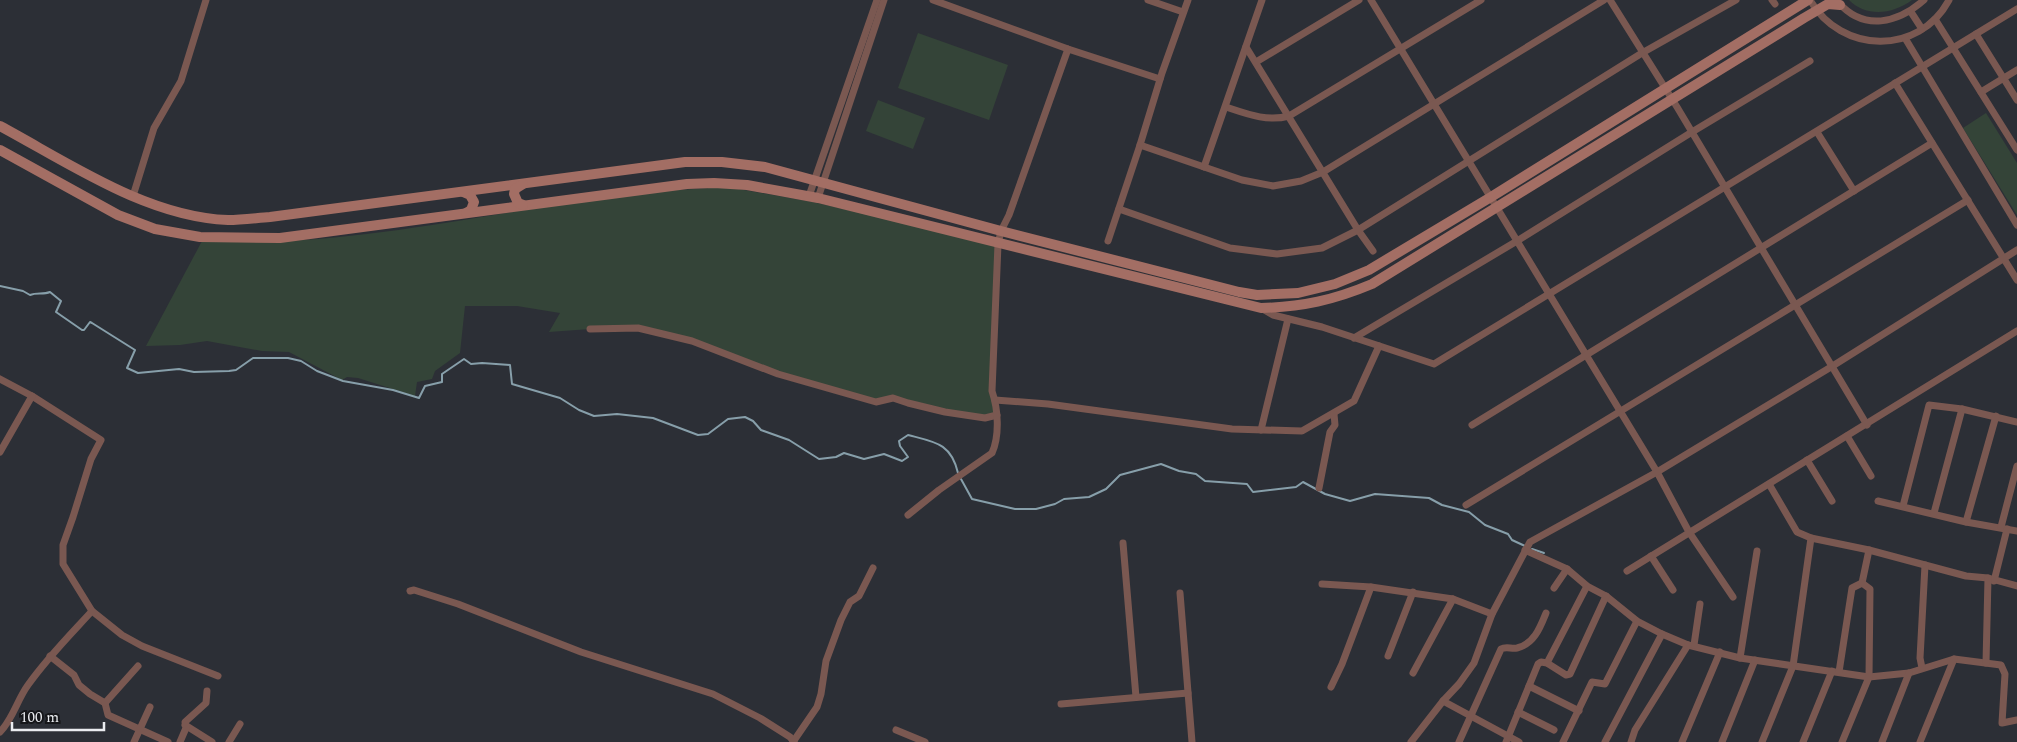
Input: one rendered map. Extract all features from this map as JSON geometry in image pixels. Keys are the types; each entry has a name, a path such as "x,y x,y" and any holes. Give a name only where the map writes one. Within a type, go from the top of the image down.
{"street":[{"path":"133,196 154,128 181,81 206,0"},
{"path":"813,197 877,0"},
{"path":"818,181 884,0"},
{"path":"933,0 1068,49 1160,79"},
{"path":"1148,0 1184,12"},
{"path":"1108,241 1160,79 1188,0"},
{"path":"1204,167 1262,0"},
{"path":"1256,62 1359,0"},
{"path":"1371,0 1657,472 1689,532 1733,597"},
{"path":"1226,107 1263,118 1278,119 1289,116 1481,0"},
{"path":"1140,144 1242,180 1273,186 1301,181 1323,172 1604,0"},
{"path":"1610,0 1692,132 1867,425"},
{"path":"1119,209 1230,248 1277,254 1322,248 1358,230 1642,53 1736,0"},
{"path":"0,126 146,202 187,214 228,220 270,217 685,162 722,162 764,167 1001,231 1239,292 1257,295 1298,293 1335,284 1369,270 1491,197 1664,88 1809,0 1816,11 1828,23 1857,39 1874,42 1905,38 1922,29 1935,19 1949,0"},
{"path":"1260,308 1289,307 1324,302 1372,284 1828,4 1838,3 1853,14 1867,20 1882,21 1897,18 1911,12 1924,0"},
{"path":"0,150 118,216 155,229 191,236 280,238 687,184 747,185 813,197 1260,308 1273,315 1354,338 1434,364 2017,9"},
{"path":"1911,12 1922,29"},
{"path":"1935,19 2017,150"},
{"path":"1976,34 2017,100"},
{"path":"1905,38 2017,224"},
{"path":"1246,47 1358,230 1373,251"},
{"path":"908,515 939,490 992,453 995,446 997,415 992,391 998,244 1001,231 1009,215 1068,49"},
{"path":"1354,338 1517,241 1810,61"},
{"path":"1981,92 2017,70"},
{"path":"1895,84 2017,280"},
{"path":"1817,132 1854,191"},
{"path":"1472,425 1932,143"},
{"path":"523,205 518,203 514,194 515,189 524,184"},
{"path":"463,192 470,195 474,202 471,210 466,213"},
{"path":"1466,505 1968,200"},
{"path":"1411,742 1474,663 1492,614 1530,542 1657,472 1831,367 2017,250"},
{"path":"1261,430 1288,319"},
{"path":"590,329 638,328 692,341 778,374 876,402 893,398 945,412 985,418 997,415"},
{"path":"1627,571 2017,331"},
{"path":"995,400 1048,404 1232,429 1302,431 1354,401 1379,346"},
{"path":"0,378 101,440 91,459 74,517 62,544 63,564 92,611 128,639 218,676"},
{"path":"0,452 32,396"},
{"path":"1903,506 1927,408 1933,404 2017,422"},
{"path":"1934,513 1962,409"},
{"path":"1319,488 1330,432 1335,425 1334,414"},
{"path":"1966,522 1996,416"},
{"path":"1847,436 1871,476"},
{"path":"1808,460 1832,501"},
{"path":"1986,663 1991,580 2017,466"},
{"path":"1769,484 1797,532 1811,538 1869,550 1966,576 2017,586"},
{"path":"1878,501 1966,522 2017,531"},
{"path":"1762,742 1793,666 1811,538"},
{"path":"1123,543 1136,697"},
{"path":"1525,550 1567,569 1586,586 1606,596 1638,621 1662,634 1691,645 1740,658 1869,677 1909,673 1954,658 2001,665 2005,674 2002,723 2017,720"},
{"path":"1862,583 1869,550"},
{"path":"1740,658 1757,551"},
{"path":"1652,556 1673,590"},
{"path":"1922,668 1920,658 1925,565"},
{"path":"410,591 414,590 458,604 581,652 713,694 760,718 790,737 793,742 817,708 822,694 826,661 841,620 850,602 859,596 873,568"},
{"path":"1554,588 1567,569"},
{"path":"1803,742 1836,672 1852,588 1862,583"},
{"path":"1842,742 1869,677 1870,589 1862,583"},
{"path":"1322,584 1371,587 1453,599 1492,614"},
{"path":"1547,663 1586,586"},
{"path":"1331,687 1342,664 1371,587"},
{"path":"1388,656 1413,592"},
{"path":"1180,594 1192,742"},
{"path":"1507,739 1538,664 1547,663 1566,675 1570,674 1606,596"},
{"path":"1413,673 1453,599"},
{"path":"1631,742 1635,730 1691,645 1700,604"},
{"path":"0,732 14,712 26,688 50,656 92,611"},
{"path":"1459,742 1501,649 1505,647 1512,649 1527,645 1539,630 1546,613"},
{"path":"1564,742 1593,682 1605,684 1638,621"},
{"path":"1605,742 1662,634"},
{"path":"1682,742 1720,652"},
{"path":"50,656 74,675 79,684 90,694 106,703"},
{"path":"1920,742 1954,658"},
{"path":"1722,742 1755,660"},
{"path":"106,703 138,666"},
{"path":"1882,742 1909,673"},
{"path":"1529,686 1579,710"},
{"path":"180,742 186,728 184,722 206,703 207,692"},
{"path":"1061,704 1188,693"},
{"path":"1443,701 1507,739 1519,742"},
{"path":"106,703 108,715 168,742"},
{"path":"134,742 150,707"},
{"path":"1518,712 1554,730"},
{"path":"229,742 240,724"},
{"path":"185,725 212,742"},
{"path":"896,730 926,742"}],"green space":[{"path":"1849,0 1912,0 1905,5 1888,11 1872,12 1856,6"},
{"path":"918,33 1008,65 989,120 898,88"},
{"path":"878,100 925,118 913,149 866,131"},
{"path":"1986,113 2017,163 2017,215 1963,128"},
{"path":"727,187 813,202 998,244 992,391 997,415 985,418 893,398 876,402 778,374 735,356 638,328 549,332 560,313 517,306 465,306 460,353 435,371 432,379 417,382 415,396 358,378 347,377 342,380 289,352 262,351 207,341 180,345 146,346 202,241 257,242 366,234 637,193"}],"waterway":[{"path":"0,286 23,291 30,295 50,292 61,301 56,312 82,330 90,322 135,350 127,368 138,373 179,369 194,372 229,371 236,370 253,358 288,358 301,361 317,371 343,381 393,390 419,398 425,386 442,382 442,374 464,359 471,364 510,365 512,384 560,398 579,410 594,416 617,414 653,418 698,435 708,434 728,419 745,417 753,421 761,430 789,440 819,459 836,457 844,453 864,459 884,454 902,461 908,457 900,446 899,441 908,435 940,445 951,455 958,473"},
{"path":"961,479 972,499 1015,509 1036,509 1055,504 1064,499 1089,497 1106,489 1120,475 1161,464 1179,471 1196,474 1205,481 1247,484 1253,492 1296,487 1303,482 1325,494 1350,501 1375,494 1429,498 1442,505 1469,512 1485,525 1508,534 1512,540 1525,546"},
{"path":"1532,549 1544,553"}]}
